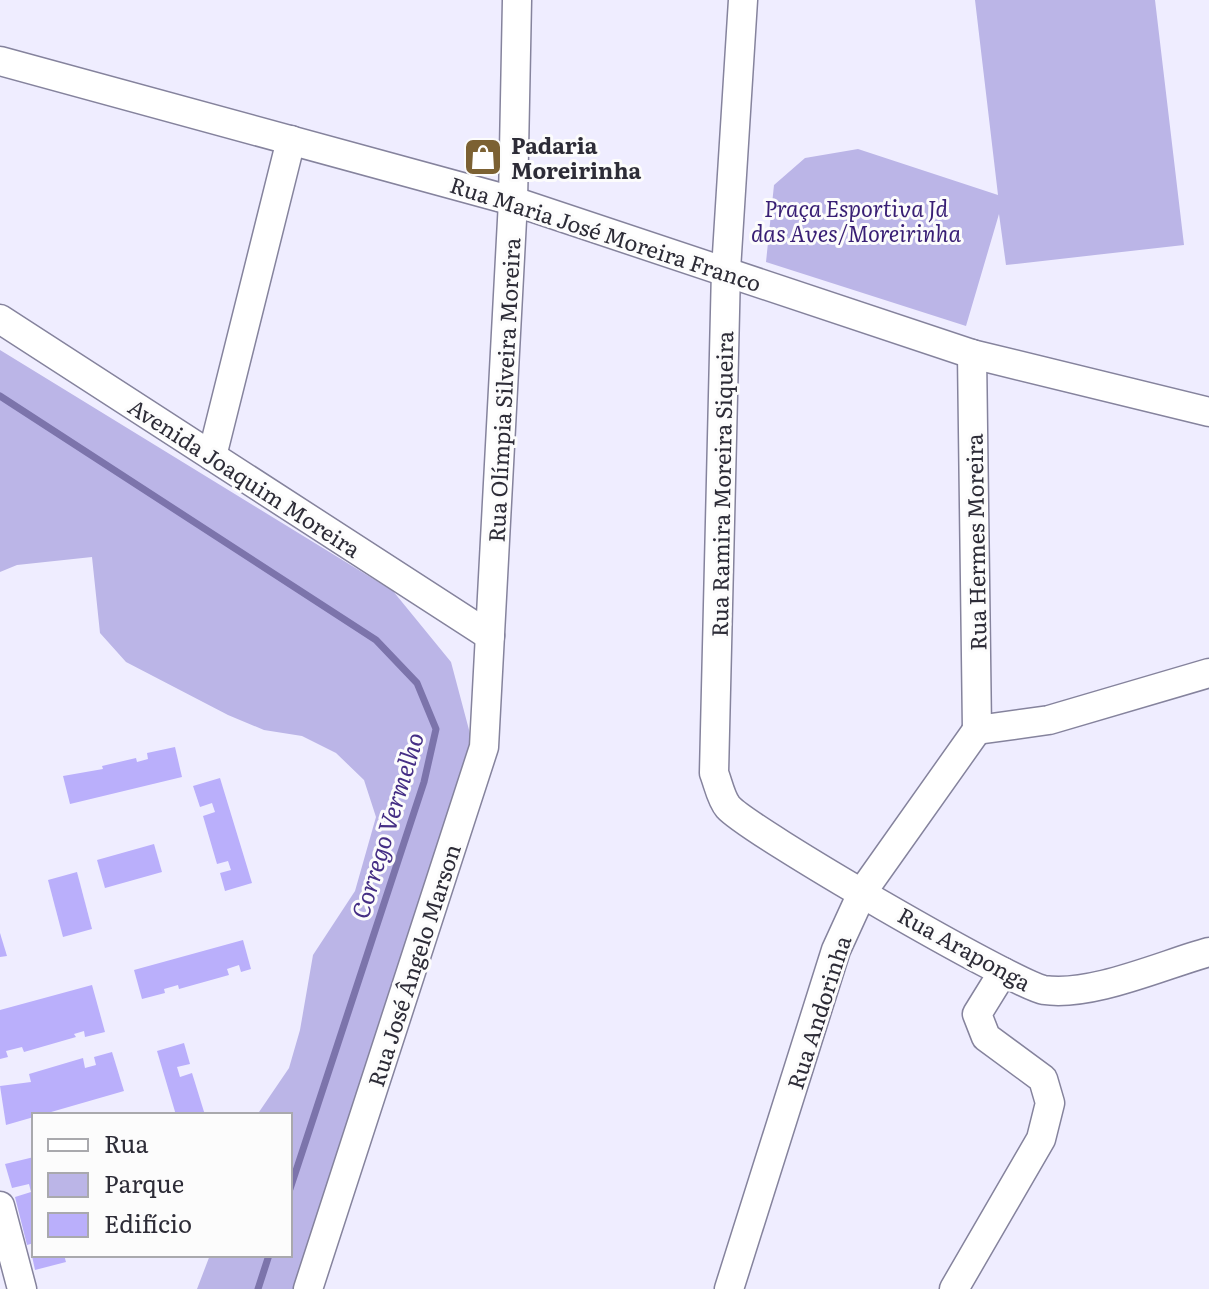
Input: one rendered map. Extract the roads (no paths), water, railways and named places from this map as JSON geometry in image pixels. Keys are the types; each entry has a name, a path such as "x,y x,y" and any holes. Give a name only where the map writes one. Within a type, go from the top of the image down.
{"street":[{"name":"Rua Olímpia Silveira Moreira","path":"490,636 513,201 517,0"},
{"name":"Rua Ramira Moreira Siqueira","path":"743,0 726,270 714,773 726,805 750,824 863,891"},
{"name":"Rua Maria José Moreira Franco","path":"0,61 513,201 972,354 1209,412"},
{"path":"212,456 291,140"},
{"name":"Avenida Joaquim Moreira","path":"0,319 490,636"},
{"name":"Rua Hermes Moreira","path":"972,354 977,730"},
{"name":"Rua José Ângelo Marson","path":"308,1289 484,747 490,636"},
{"path":"977,730 1049,720 1209,673"},
{"name":"Rua Andorinha","path":"729,1289 836,950 863,891 977,730"},
{"name":"Rua Araponga","path":"863,891 1003,972 1042,990 1081,989 1209,952"},
{"path":"954,1289 1041,1139 1050,1103 1043,1079 986,1037 977,1014 1003,972"},
{"path":"0,1206 22,1289"}],"waterway":[{"name":"Corrego Vermelho","path":"0,396 376,640 417,683 436,729 424,782 292,1183"},
{"name":"Corrego Vermelho","path":"258,1289 268,1257"}],"place":[{"name":"Padaria Moreirinha","path":"483,157"}],"park label":[{"name":"Praça Esportiva Jd das Aves/Moreirinha","path":"856,220"}]}
